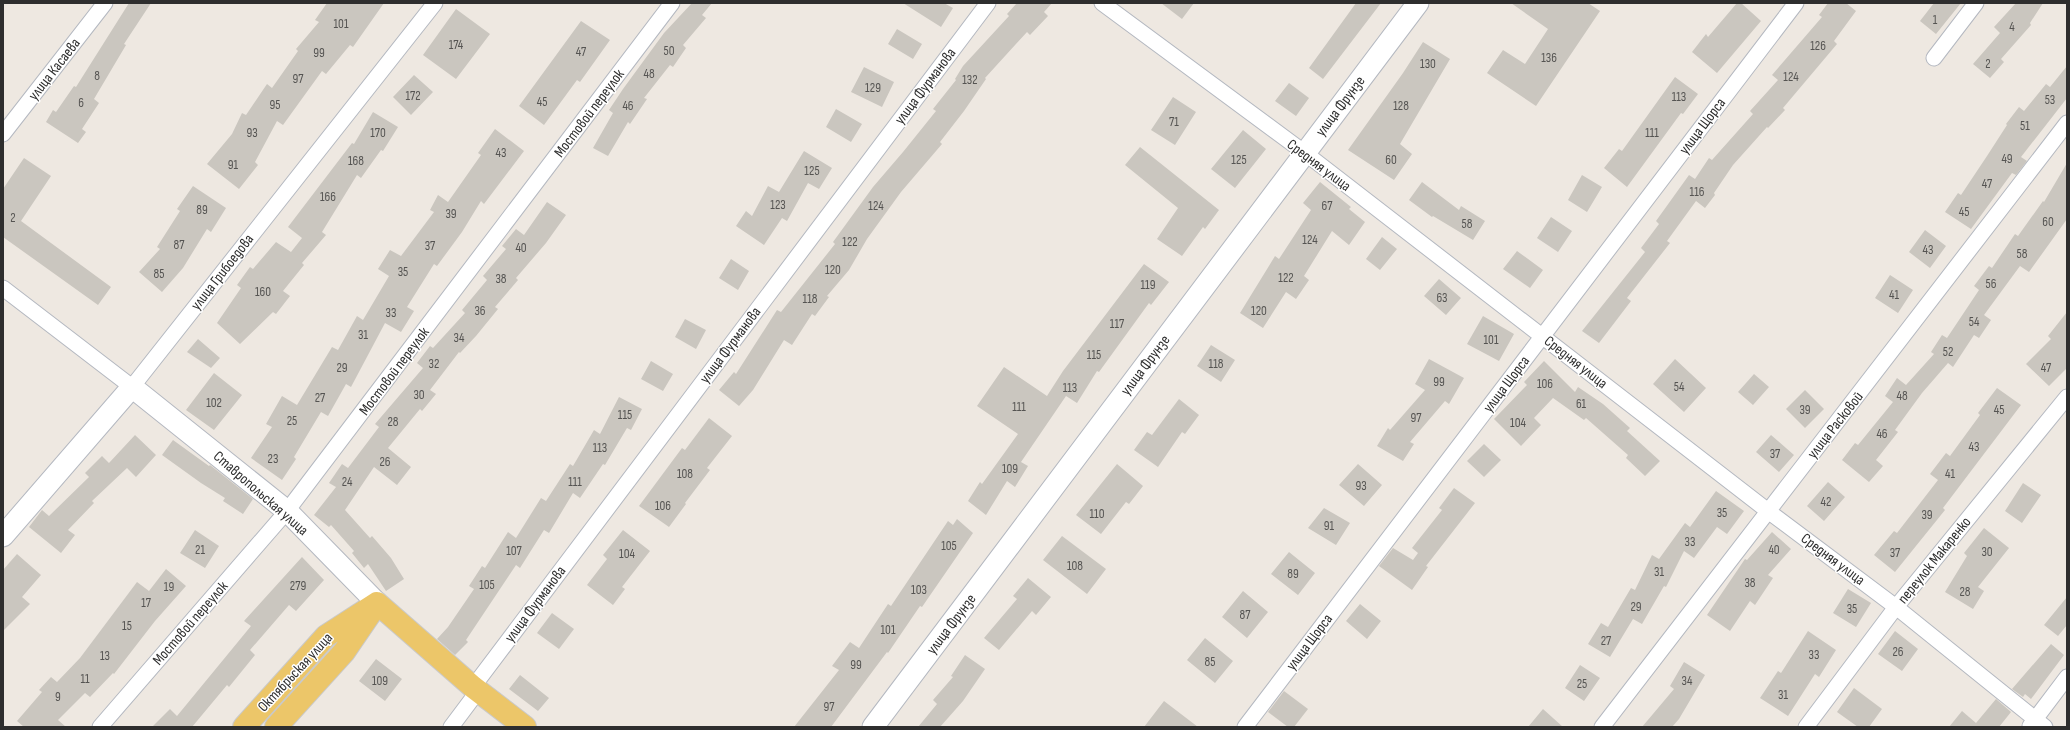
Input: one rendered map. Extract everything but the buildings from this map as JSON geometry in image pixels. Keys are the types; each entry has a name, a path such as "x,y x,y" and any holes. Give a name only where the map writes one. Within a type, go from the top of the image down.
{"main road":[{"name":"Ставропольская улица","path":"377,603 475,689 525,727"},
{"name":"Октябрьская улица","path":"244,727 326,636 377,603"},
{"name":"Октябрьская улица","path":"276,727 344,652 377,603"}],"street":[{"name":"улица Касаева","path":"3,134 105,3"},
{"name":"улица Грибоедова","path":"3,536 132,387 434,3"},
{"name":"Мостовой переулок","path":"100,727 287,512 672,3"},
{"name":"улица Фурманова","path":"451,727 475,689 988,3"},
{"name":"Средняя улица","path":"1102,3 1305,153 1768,511 1896,607 2036,724"},
{"name":"улица Фрунзе","path":"873,727 1418,3"},
{"name":"улица Щорса","path":"1245,727 1796,3"},
{"path":"1934,58 1976,3"},
{"name":"улица Расковой","path":"1602,727 2067,123"},
{"name":"Ставропольская улица","path":"3,288 132,387 287,512 377,603"},
{"name":"переулок Макаренко","path":"1806,727 1896,607 2067,397"},
{"path":"2036,724 2067,678"}]}
